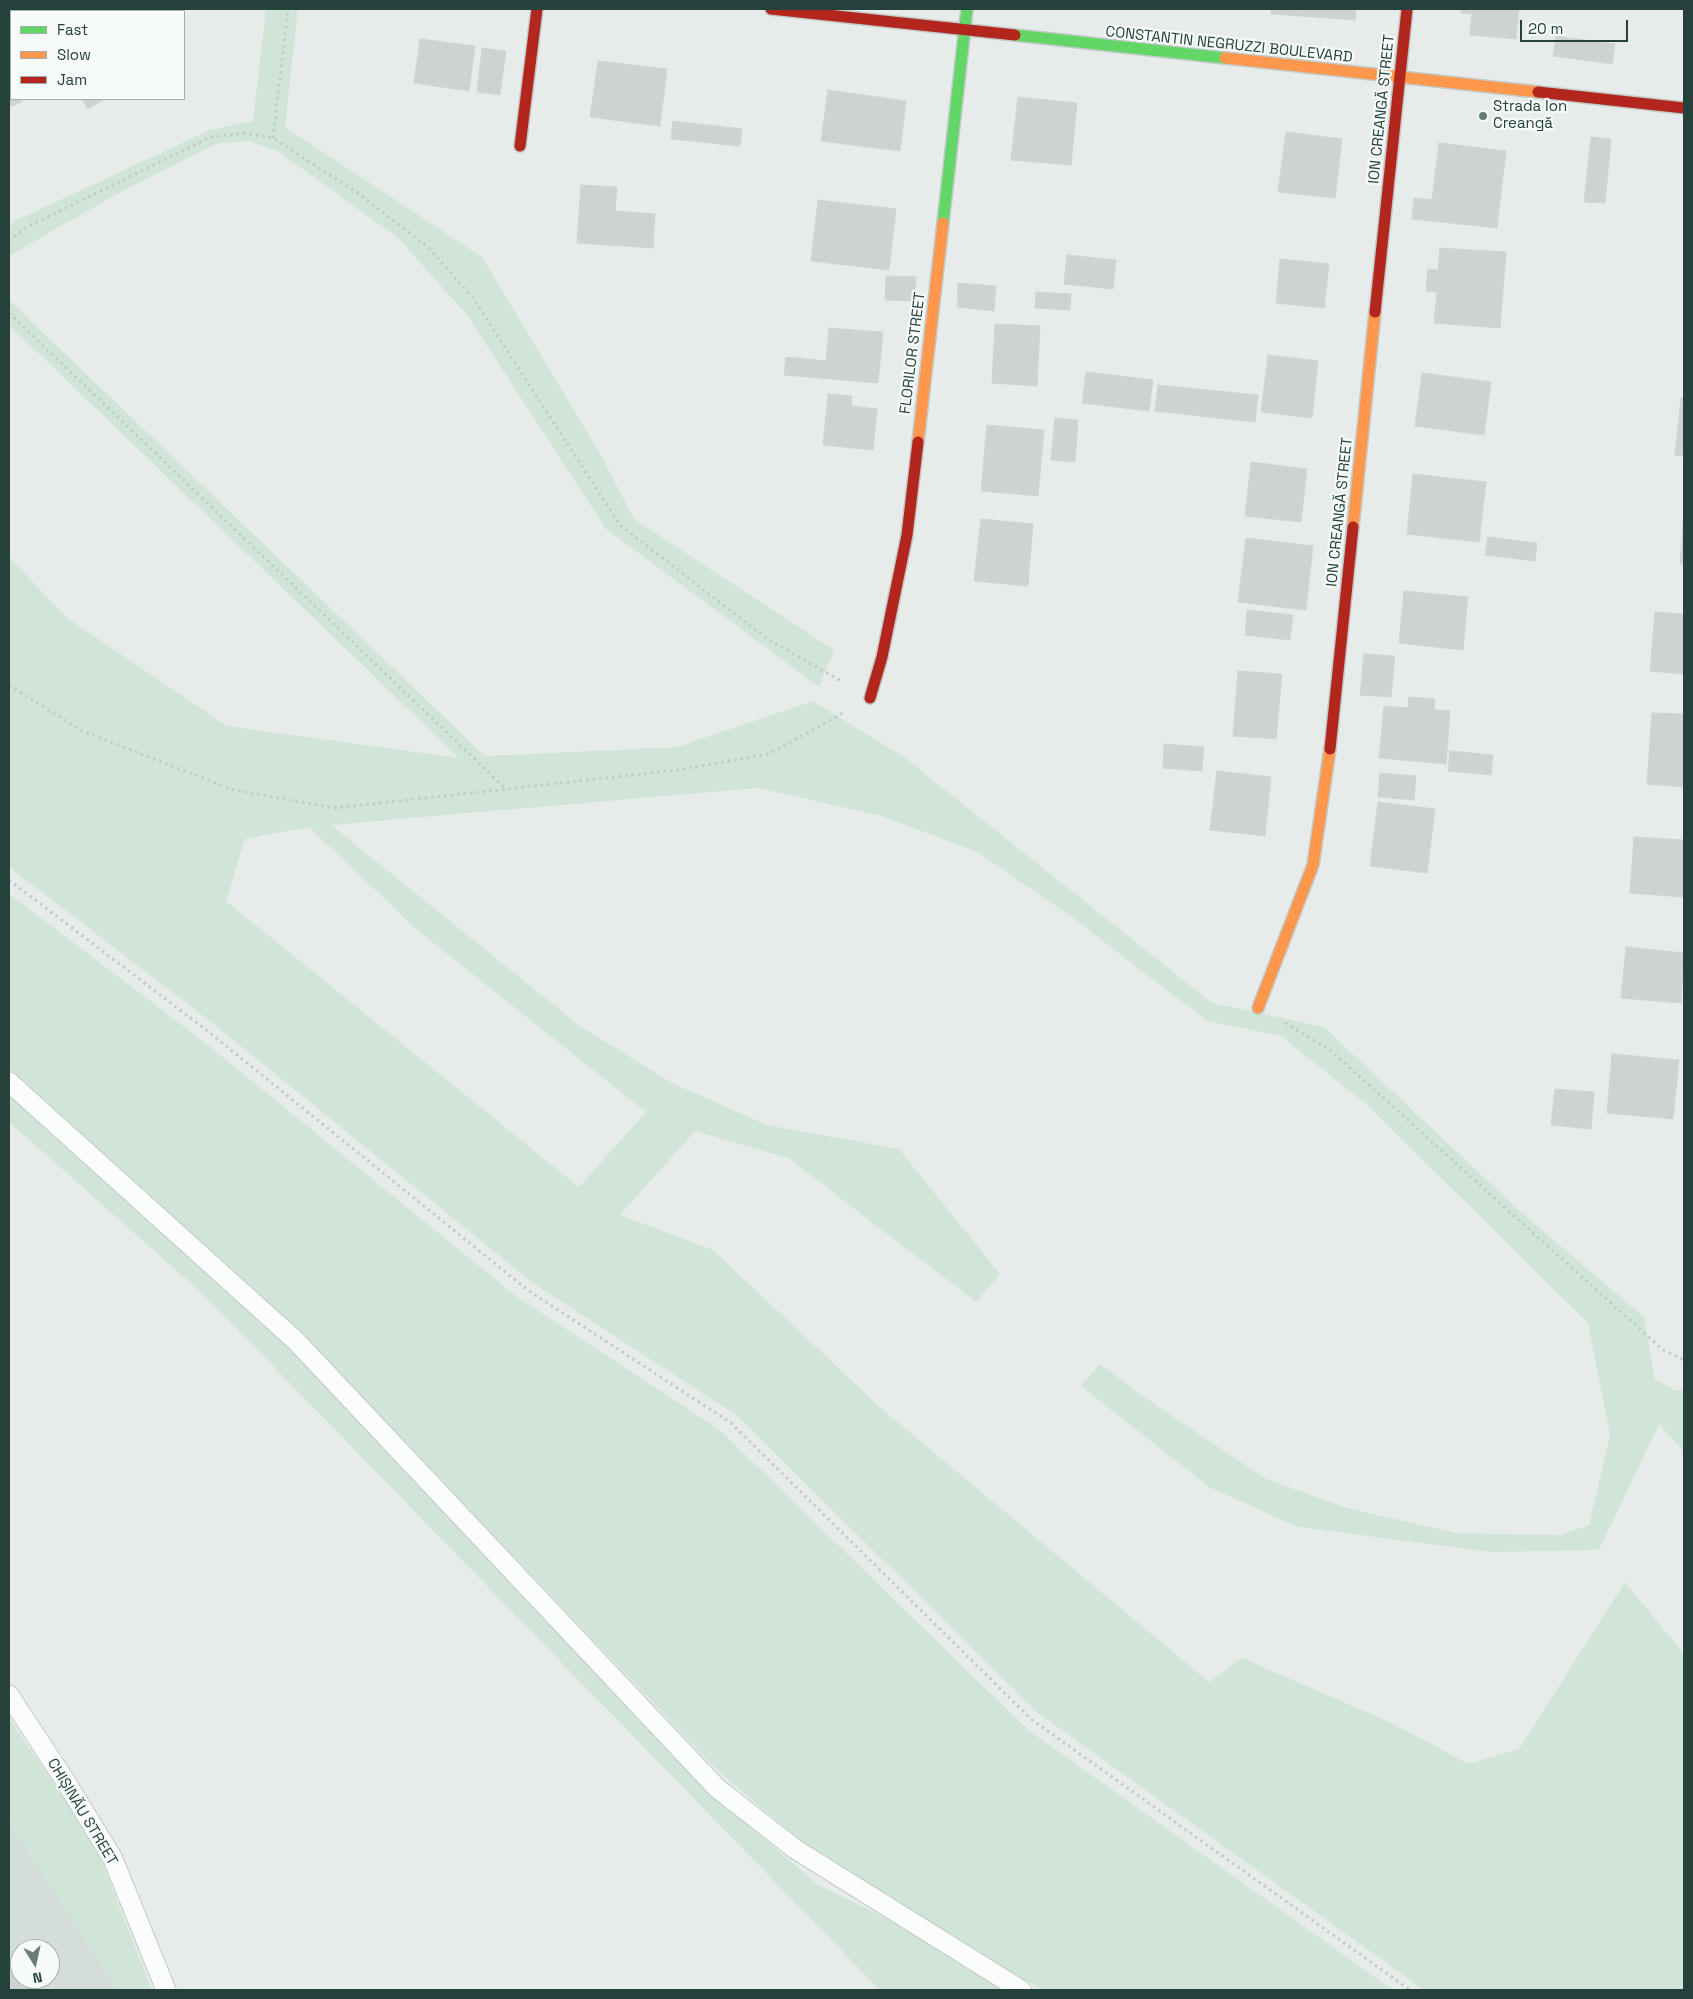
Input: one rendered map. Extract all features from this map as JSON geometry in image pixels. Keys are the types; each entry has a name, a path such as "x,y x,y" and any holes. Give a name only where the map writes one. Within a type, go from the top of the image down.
{"street":[{"path":"520,146 537,9"},
{"name":"CONSTANTIN NEGRUZZI BOULEVARD","path":"771,9 1400,79 1684,108"},
{"name":"FLORILOR STREET","path":"870,698 882,657 907,535 967,9"},
{"name":"ION CREANGĂ STREET","path":"1258,1008 1288,926 1314,865 1331,739 1407,9"}],"lane":[{"path":"9,1082 296,1341 717,1788 795,1849 1021,1990"},
{"name":"CHIȘINĂU STREET","path":"9,1695 66,1782 113,1859 166,1990"}],"path":[{"path":"274,138 288,9"},
{"path":"9,241 25,228 212,137 246,133 274,138 355,191 428,247 473,298 620,525 766,638 870,698"},
{"path":"9,313 507,790"},
{"path":"9,685 82,732 234,790 335,808 678,770 769,754 870,698"},
{"path":"9,880 205,1029 529,1291 731,1423 1031,1719 1410,1990"},
{"path":"1258,1008 1329,1049 1663,1350 1684,1360"}],"shaded area":[{"path":"9,1821 118,1990 9,1990"}],"green space":[{"path":"266,9 298,9 285,127 482,257 602,457 634,519 834,650 819,687 606,529 467,315 398,238 276,150 248,141 215,144 110,198 9,256 9,227 17,220 210,130 253,121"},
{"path":"9,300 485,756 677,747 813,701 904,757 1212,1003 1324,1027 1523,1214 1644,1317 1655,1379 1674,1390 1684,1390 1684,1452 1659,1424 1599,1550 1492,1552 1298,1527 1209,1487 1081,1386 1100,1364 1160,1408 1266,1479 1347,1508 1456,1533 1561,1535 1589,1525 1610,1435 1588,1323 1367,1105 1281,1036 1207,1021 1069,915 977,852 882,816 758,788 331,825 580,1026 672,1083 767,1125 899,1149 1000,1274 976,1302 788,1158 695,1131 620,1215 713,1250 883,1410 1209,1682 1242,1658 1394,1724 1468,1764 1519,1749 1625,1582 1684,1654 1684,1990 1424,1990 1038,1713 736,1415 533,1283 211,1022 9,867 9,557 67,618 227,726 459,758 9,325","holes":["309,827 417,930 646,1112 579,1187 226,901 245,839"]},
{"path":"9,894 198,1037 516,1296 720,1430 1027,1729 1393,1990 1042,1990 805,1845 717,1770 302,1334 9,1070"},
{"path":"9,1094 291,1350 697,1781 817,1884 903,1927 1003,1990 880,1990 203,1294 9,1122"},
{"path":"9,1718 95,1844 152,1990 118,1990 9,1821"}],"building":[{"path":"1271,9 1356,9 1355,20 1271,14"},
{"path":"1461,9 1519,9 1516,39 1470,35 1472,14 1461,13"},
{"path":"1556,36 1615,44 1612,64 1553,56"},
{"path":"420,39 475,46 469,91 414,83"},
{"path":"482,48 506,51 500,95 477,92"},
{"path":"598,61 667,69 660,126 590,117"},
{"path":"9,62 10,100 21,100 22,102 9,107"},
{"path":"828,90 906,101 900,151 821,141"},
{"path":"1018,97 1077,103 1071,165 1011,160"},
{"path":"83,100 103,100 88,109"},
{"path":"673,121 742,129 740,146 671,139"},
{"path":"1286,132 1342,139 1335,198 1278,192"},
{"path":"1591,137 1611,139 1605,203 1584,202"},
{"path":"1439,143 1506,151 1497,228 1412,219 1414,198 1432,200"},
{"path":"581,185 617,187 615,211 655,214 653,248 577,243"},
{"path":"818,200 896,209 889,270 811,261"},
{"path":"1440,248 1506,252 1500,328 1434,323 1437,292 1426,291 1428,269 1438,270"},
{"path":"1067,255 1116,260 1113,289 1064,284"},
{"path":"1280,259 1329,264 1324,308 1276,303"},
{"path":"886,276 916,277 915,301 885,300"},
{"path":"958,283 996,286 994,311 957,307"},
{"path":"1036,292 1071,294 1070,310 1035,308"},
{"path":"995,324 1040,326 1037,386 992,383"},
{"path":"829,328 883,332 878,383 784,375 786,357 826,361"},
{"path":"1268,355 1318,361 1312,418 1261,412"},
{"path":"1086,372 1153,380 1149,411 1082,403"},
{"path":"1422,373 1491,382 1484,435 1415,426"},
{"path":"1158,385 1258,395 1255,422 1155,411"},
{"path":"828,394 852,396 851,406 877,409 873,450 823,445"},
{"path":"1681,398 1684,398 1684,456 1675,455"},
{"path":"1055,418 1078,420 1075,462 1051,460"},
{"path":"987,425 1044,430 1038,496 981,491"},
{"path":"1251,462 1307,469 1301,522 1245,516"},
{"path":"1413,474 1486,482 1479,542 1407,534"},
{"path":"981,519 1033,524 1028,586 974,581"},
{"path":"1683,524 1684,564 1680,564"},
{"path":"1488,537 1537,543 1535,561 1485,555"},
{"path":"1246,538 1313,546 1306,610 1238,602"},
{"path":"1404,591 1468,597 1463,650 1399,643"},
{"path":"1247,610 1293,615 1290,640 1245,635"},
{"path":"1655,612 1684,614 1684,674 1650,671"},
{"path":"1364,654 1395,656 1391,697 1360,695"},
{"path":"1238,671 1282,674 1276,739 1233,736"},
{"path":"1409,697 1435,699 1434,710 1450,711 1446,764 1379,758 1384,706 1408,708"},
{"path":"1652,713 1684,714 1684,787 1647,784"},
{"path":"1164,744 1204,747 1202,771 1163,768"},
{"path":"1450,751 1493,755 1491,775 1448,771"},
{"path":"1217,771 1271,777 1265,836 1210,830"},
{"path":"1380,773 1416,776 1414,800 1378,797"},
{"path":"1378,802 1435,809 1427,873 1370,866"},
{"path":"1634,837 1684,840 1684,897 1630,893"},
{"path":"1626,947 1684,953 1681,1003 1621,998"},
{"path":"1612,1054 1679,1060 1673,1119 1607,1113"},
{"path":"1555,1089 1594,1092 1591,1129 1551,1125"},
{"path":"9,1972 10,1989 34,1990 9,1990"}],"traffic: fast":[{"path":"943,223 967,9"},
{"path":"1015,35 1225,58"}],"traffic: slow":[{"path":"1225,58 1538,92"},
{"path":"918,442 943,223"},
{"path":"1353,527 1375,312"},
{"path":"1258,1008 1313,865 1330,749"}],"traffic: jam":[{"path":"520,146 537,9"},
{"path":"771,9 1015,35"},
{"path":"1375,312 1407,9"},
{"path":"1538,92 1684,108"},
{"path":"870,698 882,657 907,535 918,442"},
{"path":"1330,749 1353,527"}],"place":[{"name":"Strada Ion Creangă","path":"1483,116"}]}
